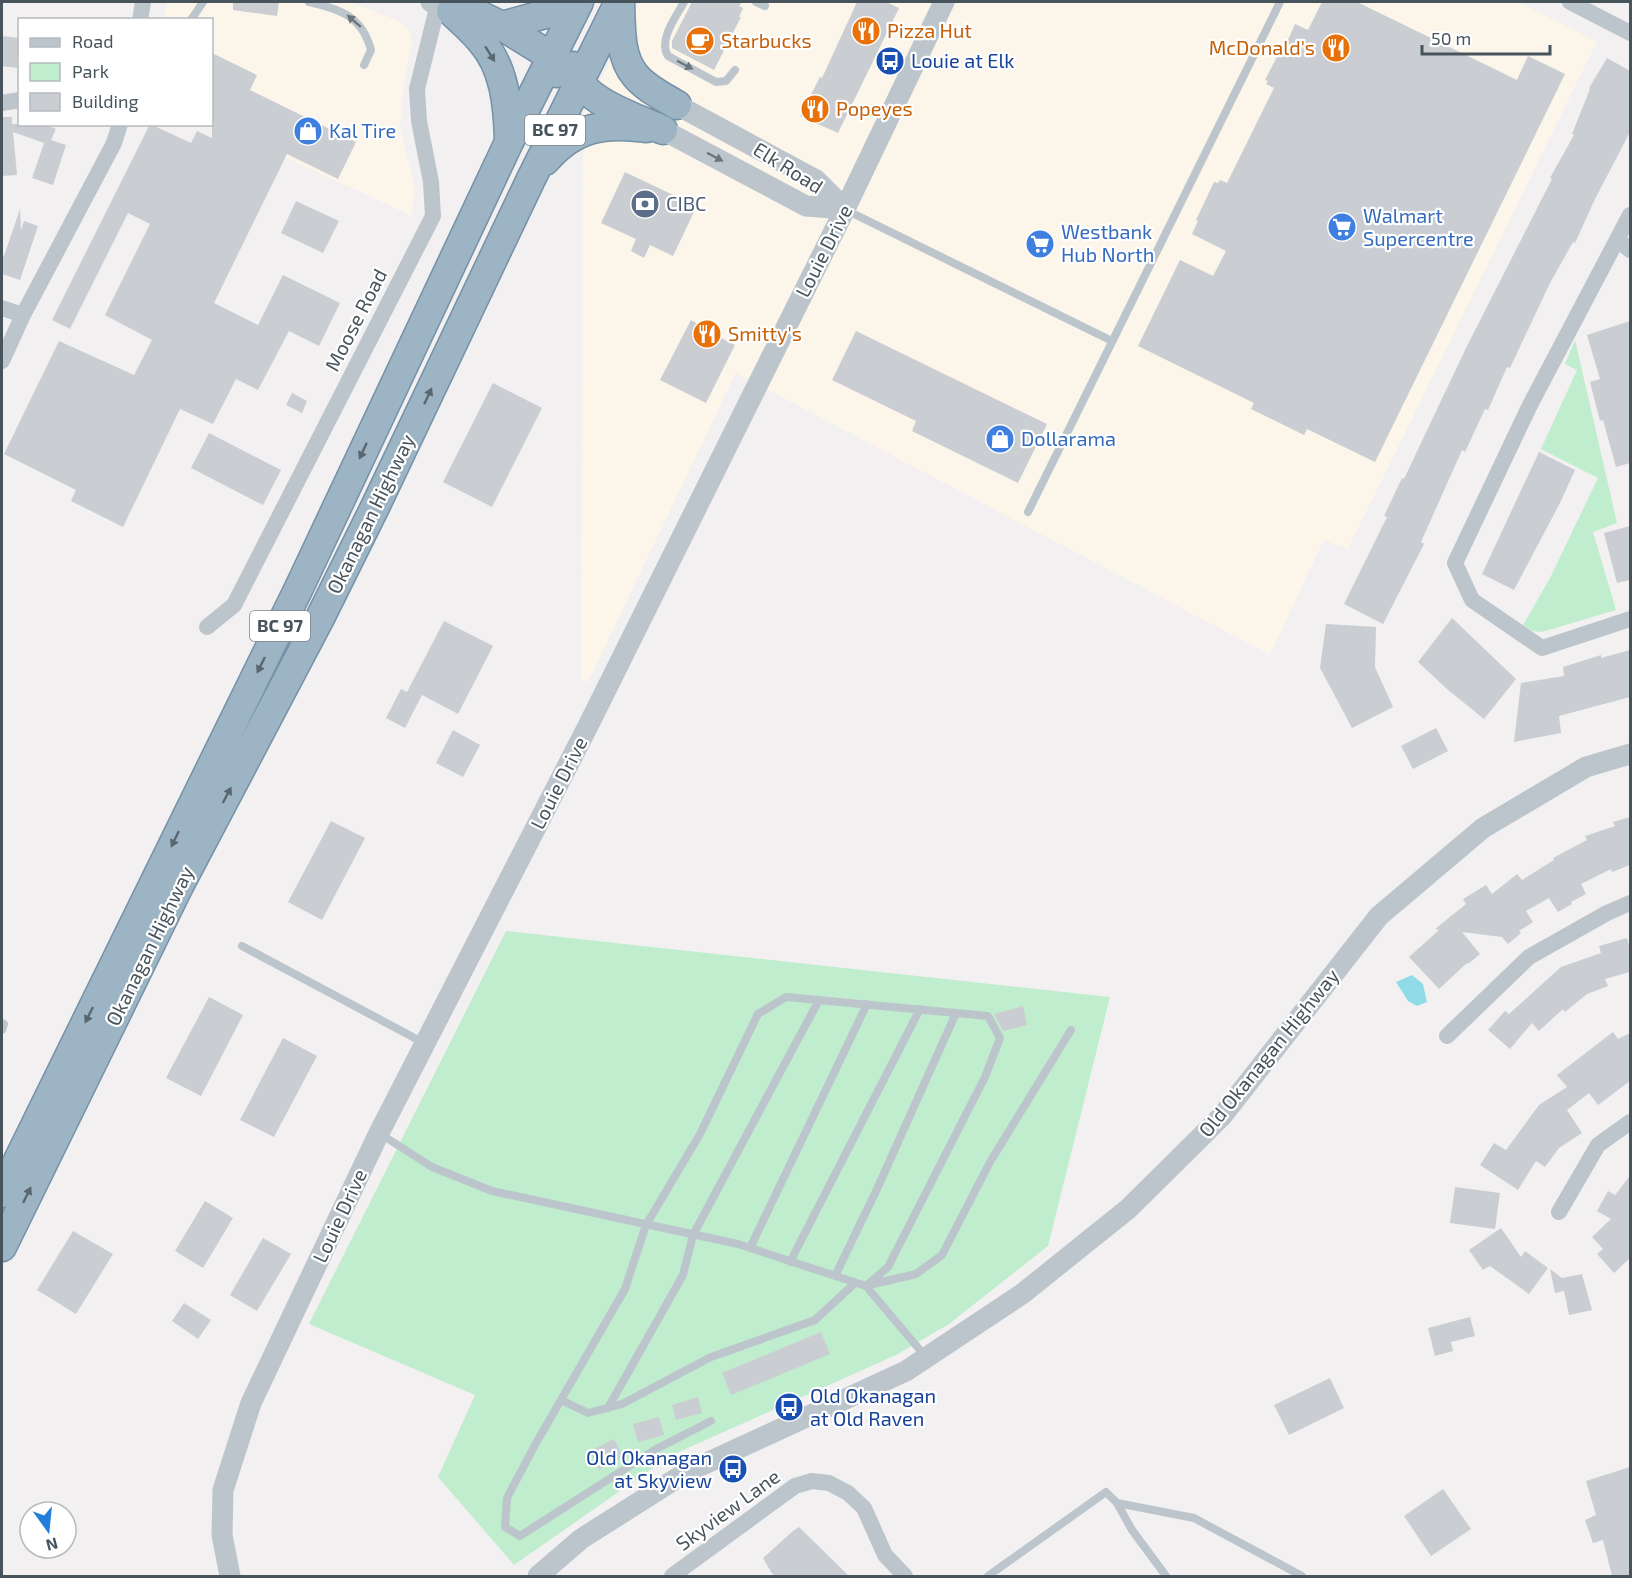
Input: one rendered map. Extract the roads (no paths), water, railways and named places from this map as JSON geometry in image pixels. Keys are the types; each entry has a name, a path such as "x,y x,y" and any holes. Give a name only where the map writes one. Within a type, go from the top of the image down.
{"highway":[{"path":"502,26 549,14 567,2"},
{"name":"Okanagan Highway","path":"2,1193 298,590 509,142 579,2"},
{"path":"602,2 577,47 573,64 579,82 589,93 605,103 663,130"},
{"path":"620,2 622,46 634,75 677,105"},
{"name":"Okanagan Highway","path":"2,1247 179,886 320,618 531,178 620,2"},
{"path":"376,505 398,412 554,91 557,80 552,57 502,26 479,15 440,6"},
{"path":"440,6 483,42 496,65 507,102 509,142"},
{"path":"531,178 554,151 568,139 589,130 620,124 663,130"}],"street":[{"path":"140,18 143,2"},
{"name":"Louie Drive","path":"230,1576 222,1535 224,1490 251,1403 379,1133 589,724 845,209 944,2"},
{"path":"1570,2 1630,33"},
{"name":"Moose Road","path":"207,627 234,605 433,216 431,182 419,121 417,89 440,6"},
{"path":"2,103 18,100"},
{"name":"Elk Road","path":"677,105 816,180 845,209"},
{"path":"2,361 23,315 114,143 119,126"},
{"name":"Elk Road","path":"663,130 806,206 845,209"},
{"path":"1630,215 1624,245 1529,407 1455,563 1472,600 1542,648 1630,619"},
{"path":"2,308 23,315"},
{"name":"Old Okanagan Highway","path":"538,1576 581,1539 685,1473 906,1371 1022,1294 1128,1209 1222,1116 1379,916 1483,828 1586,767 1630,754"},
{"path":"1447,1036 1529,957 1607,913 1630,903"},
{"path":"1559,1212 1598,1145 1630,1122"},
{"name":"Skyview Lane","path":"672,1576 795,1486 812,1481 829,1482 848,1492 864,1508 885,1555 906,1576"}],"lane":[{"path":"192,18 203,2"},
{"path":"309,2 330,6 347,14 363,28 371,50 364,65"},
{"path":"684,2 665,41 664,49 668,56 716,82 726,81 735,70"},
{"path":"756,2 765,6"},
{"path":"1028,512 1280,2"},
{"path":"845,209 1112,341"},
{"path":"242,946 425,1044"},
{"path":"711,1421 656,1449 520,1536 505,1527 507,1498 625,1289 646,1225 700,1134 758,1014 786,997 988,1016 1000,1038 985,1077 888,1267 866,1286"},
{"path":"608,1408 683,1275 693,1235 819,1000"},
{"path":"750,1248 867,1004"},
{"path":"790,1262 920,1009"},
{"path":"835,1276 878,1189 956,1013"},
{"path":"2,1023 4,1024 2,1030"},
{"path":"379,1133 432,1167 492,1191 750,1248 866,1286 916,1274 942,1255 990,1162 1071,1030"},
{"path":"561,1400 588,1413 622,1404 711,1357 815,1320 855,1283"},
{"path":"866,1286 926,1358"},
{"path":"988,1576 1106,1492 1117,1503 1132,1530 1166,1576"},
{"path":"1117,1503 1194,1518 1302,1576"}],"water":[{"path":"1412,975 1423,984 1427,1002 1417,1006 1408,1001 1396,982"}],"place":[{"name":"Pizza Hut","path":"866,31"},
{"name":"Starbucks","path":"700,41"},
{"name":"McDonald's","path":"1336,48"},
{"name":"Louie at Elk","path":"890,61"},
{"name":"Popeyes","path":"815,109"},
{"name":"Kal Tire","path":"308,131"},
{"name":"CIBC","path":"645,204"},
{"name":"Walmart Supercentre","path":"1342,227"},
{"name":"Westbank Hub North","path":"1040,244"},
{"name":"Smitty's","path":"707,334"},
{"name":"Dollarama","path":"1000,439"},
{"name":"Old Okanagan at Old Raven","path":"789,1407"},
{"name":"Old Okanagan at Skyview","path":"733,1469"}]}
